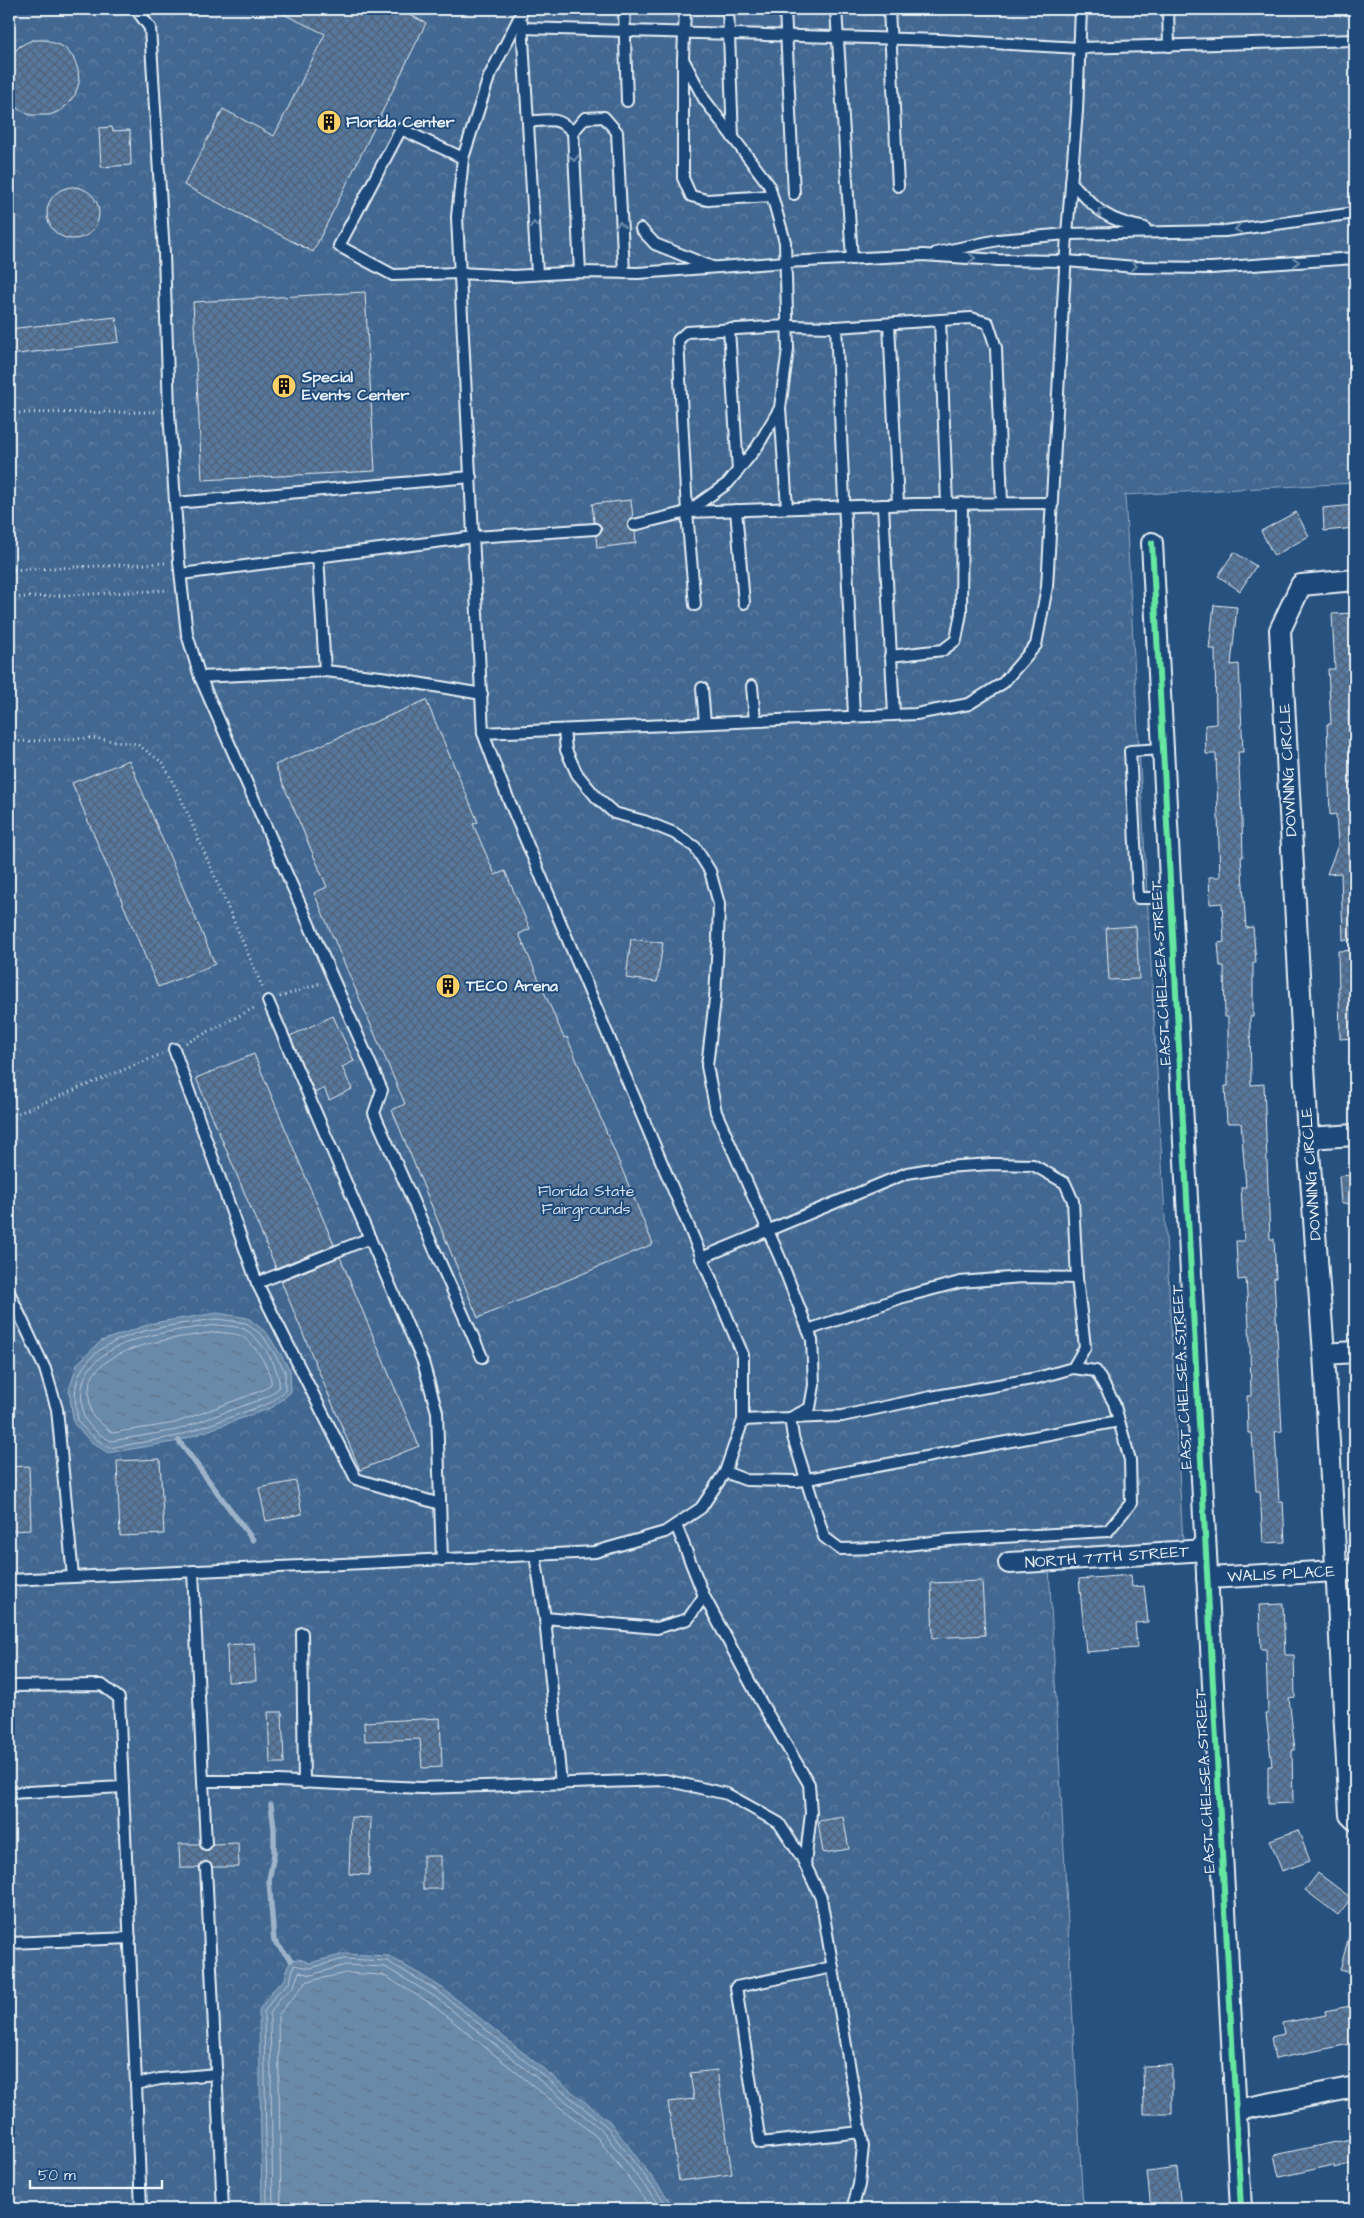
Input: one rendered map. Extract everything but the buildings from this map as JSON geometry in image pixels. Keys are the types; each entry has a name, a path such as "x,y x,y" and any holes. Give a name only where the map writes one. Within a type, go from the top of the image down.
{"street":[{"name":"EAST CHELSEA STREET","path":"1152,543 1241,2209"},
{"name":"DOWNING CIRCLE","path":"1355,580 1301,585 1280,630 1308,1138 1324,1354 1346,1570 1350,1816 1355,1820"},
{"path":"1308,1138 1355,1135"},
{"path":"1324,1354 1355,1352"},
{"name":"NORTH 77TH STREET","path":"1009,1563 1205,1550"},
{"name":"WALIS PLACE","path":"1207,1578 1346,1570"},
{"path":"1237,2110 1355,2087"}],"lane":[{"path":"624,9 627,100"},
{"path":"684,9 683,178 691,196 706,200 772,196"},
{"path":"728,9 733,138"},
{"path":"785,9 788,36 794,194"},
{"path":"836,9 852,259"},
{"path":"889,9 898,186"},
{"path":"483,733 916,714 969,704 1003,683 1036,645 1047,587 1053,503 1081,9"},
{"path":"1168,9 1169,46"},
{"path":"140,10 150,28 164,254 169,411 179,562 187,634 200,677 382,1090 374,1112 482,1357"},
{"path":"521,11 537,274"},
{"path":"9,1580 595,1552 665,1532 701,1508 724,1472 743,1420 743,1355 502,784 483,733 475,537 457,217 463,158 489,77 521,11"},
{"path":"522,28 838,37 1080,48 1355,40"},
{"path":"683,59 704,99 768,186 785,242 788,349 780,408 787,508"},
{"path":"573,132 586,118 604,117 617,132 624,273"},
{"path":"528,122 554,119 564,123 573,132 580,272"},
{"path":"463,158 401,129 339,246 393,275 460,273 513,276 580,272 624,273 923,255 1135,267 1211,268 1355,258"},
{"path":"1072,182 1098,210 1120,223 1163,232"},
{"path":"923,255 998,240 1067,234 1225,231 1355,213"},
{"path":"641,228 655,244 714,268"},
{"path":"695,605 687,512 678,340 687,332 787,326 836,327 971,318 988,323 996,348 1002,503"},
{"path":"940,320 947,504"},
{"path":"889,324 898,504"},
{"path":"836,327 854,716"},
{"path":"729,329 738,471"},
{"path":"687,512 728,483 757,447 780,408"},
{"path":"175,504 471,477"},
{"path":"890,656 943,650 956,640 960,613 962,503"},
{"path":"634,526 687,512 898,504 1053,503"},
{"path":"883,505 894,714"},
{"path":"736,510 744,603"},
{"path":"181,574 475,537 595,528"},
{"path":"318,556 325,671"},
{"path":"200,677 325,671 381,677 482,694"},
{"path":"752,686 755,721"},
{"path":"702,688 705,723"},
{"path":"564,730 566,750 577,774 597,798 614,813 674,833 695,847 710,872 719,904 718,940 707,1066 716,1112 768,1230 812,1340 814,1385 810,1408 790,1418"},
{"path":"1163,749 1130,751 1138,898 1171,898"},
{"path":"268,1001 423,1362 437,1412 442,1560"},
{"path":"174,1049 257,1283 356,1479 440,1504"},
{"path":"701,1258 907,1172 992,1164 1033,1165 1065,1183 1073,1201 1077,1278 1085,1347 1073,1368"},
{"path":"257,1283 370,1238"},
{"path":"808,1330 903,1297 960,1282 1022,1277 1077,1278"},
{"path":"9,1292 45,1369 57,1409 73,1577"},
{"path":"743,1420 790,1418 842,1416 931,1397 1037,1378 1073,1368 1096,1371 1114,1402 1130,1460 1131,1504 1108,1531 950,1540 879,1548 840,1549 824,1537 793,1437 790,1418"},
{"path":"724,1472 746,1480 797,1482 1119,1421"},
{"path":"676,1525 704,1596 759,1699 809,1784 811,1813 805,1865"},
{"path":"535,1555 545,1618 561,1784"},
{"path":"193,1571 206,1844"},
{"path":"545,1618 657,1628 688,1619 704,1596"},
{"path":"302,1633 304,1783"},
{"path":"9,1686 102,1685 119,1698 141,2209"},
{"path":"203,1781 421,1788 666,1780 727,1794 779,1823 805,1865 821,1898 863,2146 859,2185 852,2209"},
{"path":"9,1793 123,1787"},
{"path":"206,1868 223,2209"},
{"path":"9,1943 130,1938"},
{"path":"833,1967 736,1987 760,2144 861,2132"},
{"path":"136,2084 160,2079 217,2074"}],"path":[{"path":"9,413 169,411"},
{"path":"9,570 179,562"},
{"path":"9,598 182,589"},
{"path":"9,742 92,738 137,744 162,763 179,794 268,1001"}],"green space":[{"name":"Florida State Fairgrounds","path":"9,9 1355,9 1355,483 1125,495 1183,1543 1048,1548 1083,2209 9,2209"}],"water":[{"path":"217,1313 248,1318 267,1333 290,1370 291,1392 273,1407 179,1441 108,1453 90,1441 74,1424 69,1391 77,1364 101,1341 153,1323"},
{"path":"344,1954 389,1956 441,1987 610,2122 676,2209 262,2209 259,2010 272,1991 285,1979 291,1960 299,1959 310,1963"}],"waterway":[{"path":"179,1441 253,1540"},
{"path":"271,1805 274,1828 274,1854 269,1880 274,1941 291,1960"}],"cycle path":[{"path":"1152,543 1241,2209"}],"place":[{"name":"Florida Center","path":"329,122"},
{"name":"Special Events Center","path":"284,386"},
{"name":"TECO Arena","path":"448,986"}]}
